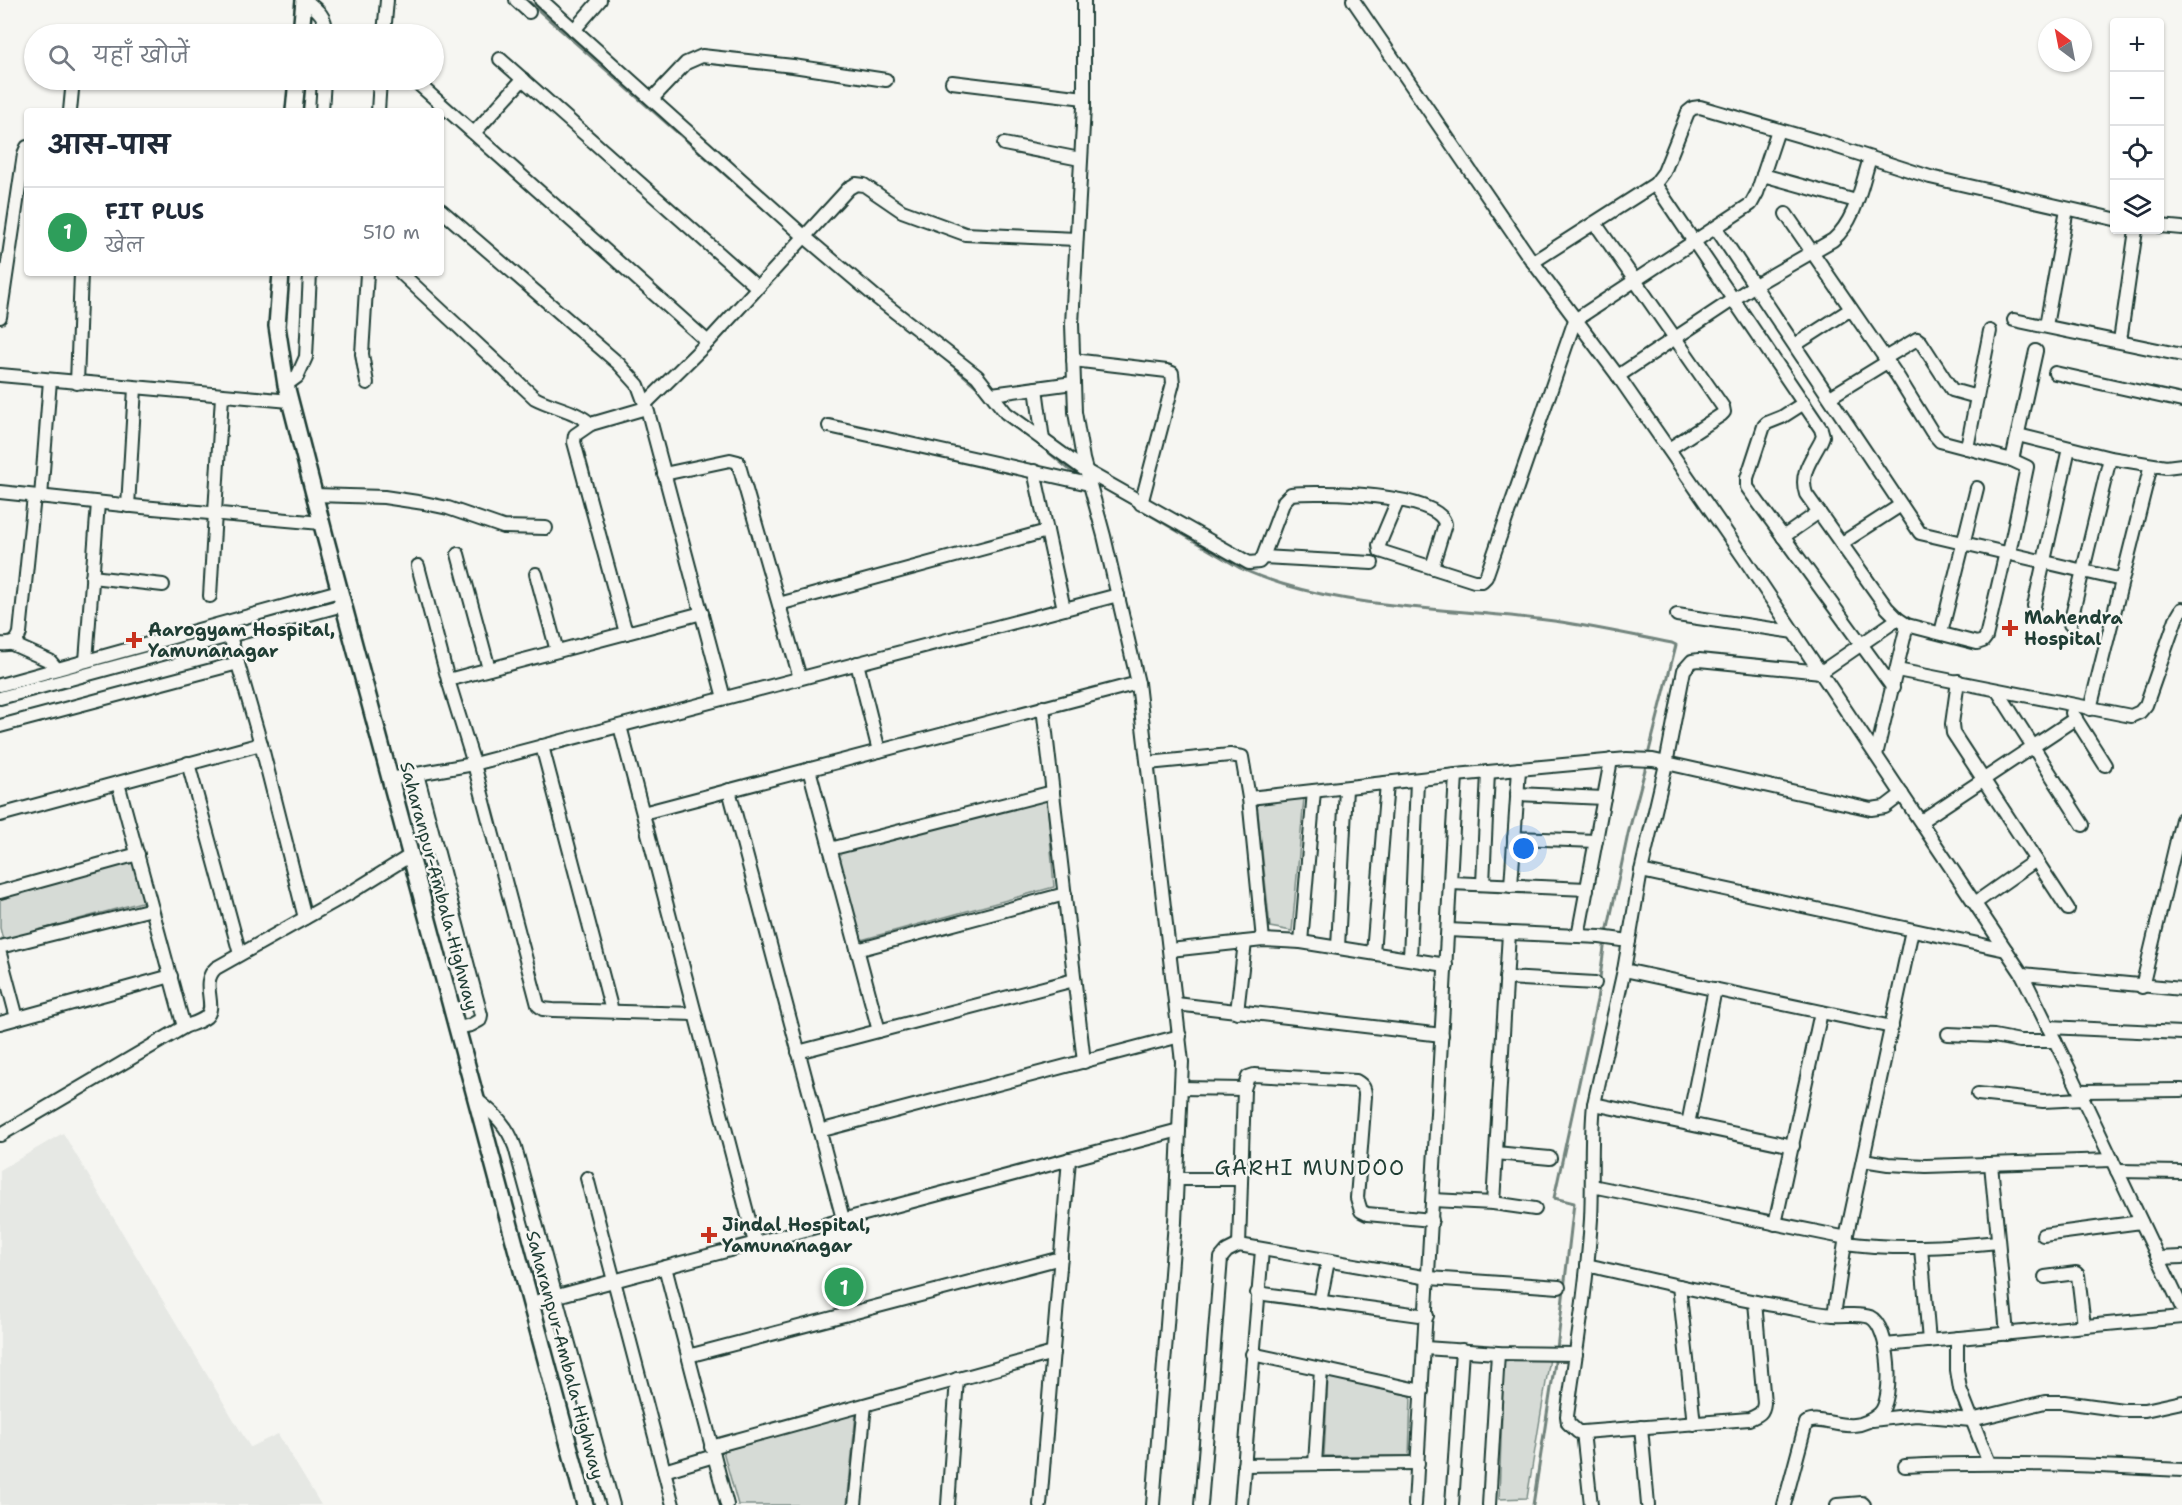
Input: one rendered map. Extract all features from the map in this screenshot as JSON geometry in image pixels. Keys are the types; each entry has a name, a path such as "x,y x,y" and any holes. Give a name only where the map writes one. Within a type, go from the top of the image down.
{"main road":[{"path":"302,24 305,0"},
{"path":"294,108 296,90"},
{"name":"Saharanpur-Ambala Highway","path":"281,276 277,327 286,385 341,598 585,1505"}],"street":[{"path":"305,0 321,12 326,24"},
{"path":"385,24 387,0"},
{"path":"516,0 529,12"},
{"path":"541,0 652,99 801,241 977,376 1006,413 1088,477 1249,563 1259,562 1263,557 1284,501 1291,494 1342,493 1398,500 1433,511 1444,519 1445,524 1432,567"},
{"path":"574,30 600,0"},
{"path":"1084,0 1084,98 1072,360 1077,433 1138,682 1182,1062 1177,1179 1153,1505"},
{"path":"1353,0 1533,262 1669,449 2022,974 2182,1308"},
{"path":"652,99 686,63 702,56 793,66 886,80"},
{"path":"500,59 757,287"},
{"path":"474,133 523,79"},
{"path":"952,82 1084,98"},
{"path":"70,108 72,90"},
{"path":"322,108 323,90"},
{"path":"378,108 379,90"},
{"path":"425,90 708,342"},
{"path":"1533,262 1655,184 1664,172 1688,112 1700,107 1930,177 2110,218"},
{"path":"1398,500 1378,548 1385,553 1474,581 1486,577 1575,320 1751,204 1757,193 1778,130"},
{"path":"1004,144 1080,159"},
{"path":"0,317 24,154"},
{"path":"1618,376 1755,285 1833,240 1844,231 1870,158"},
{"path":"1763,175 1856,201"},
{"path":"626,633 574,442 575,435 591,424 646,406 849,188 856,184 864,185 902,211 965,234 1076,239"},
{"path":"1655,184 1821,429 1823,435 1804,474 1803,484 1806,494 1887,608 1902,622 1977,643 1983,641 1986,637 2028,470 2025,464 1940,441 1786,214"},
{"path":"2046,327 2067,209"},
{"path":"444,213 619,364 638,385 646,406 724,698"},
{"path":"1595,223 1723,407 1724,412 1721,416 1669,449"},
{"path":"2164,226 2182,228"},
{"path":"1716,228 1920,532 2122,580"},
{"path":"2120,341 2135,234"},
{"path":"77,382 81,276"},
{"path":"286,385 297,376 306,357 310,276"},
{"path":"367,276 362,354 367,383"},
{"path":"404,276 535,398 546,404 574,412 591,424"},
{"path":"1795,345 1851,309"},
{"path":"2014,320 2182,355"},
{"path":"1967,448 1990,331"},
{"path":"1830,397 1917,339 1952,390 1977,397"},
{"path":"2012,460 2036,351"},
{"path":"1072,360 1167,370 1172,373 1173,383 1141,504"},
{"path":"2055,373 2182,401"},
{"path":"0,375 290,401"},
{"path":"6,644 18,639 20,633 50,380"},
{"path":"992,394 1073,383"},
{"path":"128,506 135,388"},
{"path":"1036,388 1043,440"},
{"path":"210,596 222,396"},
{"path":"1804,403 1764,426 1747,478 1747,487 1893,687"},
{"path":"829,426 1034,471 1088,477"},
{"path":"2018,435 2110,458 2166,467 2182,465"},
{"path":"2034,606 2069,448"},
{"path":"2070,624 2110,458"},
{"path":"664,474 730,460 738,462 800,678"},
{"path":"2090,709 2151,465"},
{"path":"1034,471 1064,609"},
{"path":"1941,633 1977,488"},
{"path":"0,492 321,523"},
{"path":"314,495 384,497 414,501 448,508 503,527 546,528"},
{"path":"86,661 99,503"},
{"path":"1842,543 1901,505"},
{"path":"1783,537 1819,512"},
{"path":"779,604 1047,531"},
{"path":"458,554 489,669"},
{"path":"1263,557 1372,563"},
{"path":"418,566 448,680 474,764 538,1005 543,1009 553,1010 694,1014"},
{"path":"536,574 556,651"},
{"path":"92,577 163,585"},
{"path":"390,779 474,764 1118,595"},
{"path":"0,685 227,622 341,598"},
{"path":"0,698 230,635 341,598"},
{"path":"1897,670 2131,716 2140,712 2146,705 2176,619 2182,609"},
{"path":"448,680 702,613"},
{"path":"1677,615 1794,632"},
{"path":"227,622 305,918"},
{"path":"1755,1302 1764,1410 1760,1415 1749,1419 1583,1432 1578,1432 1568,1423 1567,1416 1587,1265 1594,1104 1624,970 1641,871 1666,764 1684,670 1692,661 1821,672 1862,644 1902,622"},
{"path":"1876,755 1897,670 1902,622"},
{"path":"6,644 50,661 57,669"},
{"path":"0,726 238,663"},
{"path":"857,663 879,751"},
{"path":"1958,681 1952,724 1953,733 2068,909"},
{"path":"643,813 1138,682"},
{"path":"1997,690 2083,825"},
{"path":"2065,704 2105,765"},
{"path":"1044,707 1084,1062"},
{"path":"1921,821 2076,718"},
{"path":"620,726 755,1243"},
{"path":"0,815 261,744"},
{"path":"542,746 612,1011"},
{"path":"1148,763 1236,755 1242,758 1249,798 1263,940"},
{"path":"1249,798 1611,760 1647,760 1871,810 1885,807 1902,794"},
{"path":"1578,936 1611,760"},
{"path":"188,764 240,954"},
{"path":"809,769 879,1031"},
{"path":"1511,886 1519,769"},
{"path":"1483,884 1488,772"},
{"path":"417,774 481,1015 480,1020 476,1023 458,1028"},
{"path":"1415,1505 1456,775"},
{"path":"1410,959 1417,780"},
{"path":"118,783 184,1027"},
{"path":"1373,953 1387,783"},
{"path":"1338,947 1346,788"},
{"path":"729,790 843,1220"},
{"path":"1301,942 1314,791"},
{"path":"831,849 1053,792"},
{"path":"1517,794 1604,798"},
{"path":"2142,987 2182,819"},
{"path":"1514,838 1596,841"},
{"path":"0,892 138,854"},
{"path":"0,1135 184,1027 200,1020 208,1014 207,982 211,972 411,855"},
{"path":"1975,903 2036,860"},
{"path":"1641,871 2006,950"},
{"path":"1451,883 1587,889"},
{"path":"857,950 1065,894"},
{"path":"0,947 152,909"},
{"path":"1448,930 1600,937 1629,941"},
{"path":"1833,1315 1846,1240 1912,930"},
{"path":"1493,1203 1509,933"},
{"path":"1170,950 1263,940 1301,942 1446,965"},
{"path":"1237,1012 1245,942"},
{"path":"0,954 17,1018"},
{"path":"1624,970 1892,1027"},
{"path":"2022,974 2182,989"},
{"path":"0,1023 171,975"},
{"path":"1506,978 1595,983"},
{"path":"798,1052 1074,980"},
{"path":"1688,1124 1715,990"},
{"path":"1176,1004 1442,1035"},
{"path":"1775,1224 1821,1012"},
{"path":"2048,1027 2182,1033"},
{"path":"1948,1034 1994,1036 2020,1041 2055,1041"},
{"path":"819,1131 1180,1036"},
{"path":"1239,1245 1244,1089 1248,1077 1254,1075 1356,1081 1361,1084 1365,1089 1365,1096 1357,1198 1360,1211 1367,1214 1432,1220"},
{"path":"1181,1088 1244,1089"},
{"path":"1978,1094 2043,1101 2081,1095 2182,1090"},
{"path":"477,1100 494,1114 510,1135 613,1505"},
{"path":"1594,1104 1793,1146"},
{"path":"531,1303 1179,1130"},
{"path":"1496,1153 1550,1158"},
{"path":"1040,1505 1069,1159"},
{"path":"1863,1160 1926,1166 1990,1164 2115,1166 2182,1172"},
{"path":"1990,1164 2007,1334"},
{"path":"587,1178 673,1505"},
{"path":"1177,1179 1241,1179"},
{"path":"1592,1186 1873,1247 1922,1248 1998,1242"},
{"path":"1432,1200 1493,1203 1535,1209"},
{"path":"2043,1234 2141,1222"},
{"path":"1201,1505 1221,1258 1227,1251 1239,1245 1429,1278 1558,1287"},
{"path":"1922,1248 1929,1341"},
{"path":"1241,1505 1262,1250"},
{"path":"2158,1258 2182,1257"},
{"path":"688,1356 1061,1258"},
{"path":"1320,1302 1329,1262"},
{"path":"1587,1265 1755,1302 1833,1315 1868,1316 1880,1326 1885,1345 1889,1390 1886,1405 1880,1414 1868,1421"},
{"path":"664,1267 727,1505"},
{"path":"2045,1277 2076,1273 2078,1275 2084,1326"},
{"path":"1678,1286 1694,1424"},
{"path":"1257,1293 1427,1316"},
{"path":"1885,1345 2182,1317"},
{"path":"1957,1338 1957,1370 1960,1389 1989,1463"},
{"path":"1425,1348 1498,1353 1576,1354"},
{"path":"1452,1505 1462,1350"},
{"path":"664,1471 713,1451 865,1405 1053,1353"},
{"path":"1490,1505 1498,1353"},
{"path":"1252,1354 1422,1391"},
{"path":"1315,1464 1322,1369"},
{"path":"948,1505 957,1379"},
{"path":"1784,1505 1806,1423 1814,1420 1852,1426 1868,1421 1916,1414 1971,1420 2045,1402 2145,1410 2182,1402"},
{"path":"855,1505 865,1405"},
{"path":"1641,1427 1648,1505"},
{"path":"1583,1432 1591,1505"},
{"path":"1244,1465 1418,1463"},
{"path":"1905,1467 1989,1463 2071,1464 2182,1470"},
{"path":"1837,1505 1864,1505"}],"shaded area":[{"path":"1304,798 1292,931 1270,927 1257,804"},
{"path":"1047,799 1054,887 861,940 838,852"},
{"path":"134,861 145,901 3,940 0,928 0,898"},
{"path":"63,1133 250,1447 278,1434 321,1505 0,1505 0,1170"},
{"path":"1504,1353 1550,1358 1527,1498 1499,1499"},
{"path":"1328,1377 1411,1396 1409,1456 1324,1456"},
{"path":"856,1413 847,1505 738,1505 723,1451"}],"waterway":[{"path":"527,0 796,237"},
{"path":"943,357 983,392"},
{"path":"1036,442 1070,470 1077,472"},
{"path":"1106,489 1240,568 1275,582 1312,592 1390,605 1562,622 1672,643 1676,645 1648,755"},
{"path":"1607,933 1628,834 1647,762"},
{"path":"1557,1349 1574,1203 1554,1198 1597,1000 1605,940"},
{"path":"1533,1505 1556,1356"}],"place":[{"name":"Mahendra Hospital","path":"2010,628"},
{"name":"Aarogyam Hospital, Yamunanagar","path":"134,640"},
{"name":"Jindal Hospital, Yamunanagar","path":"709,1235"},
{"name":"FIT PLUS","path":"844,1287"}],"district":[{"name":"GARHI MUNDOO","path":"1310,1168"}]}
